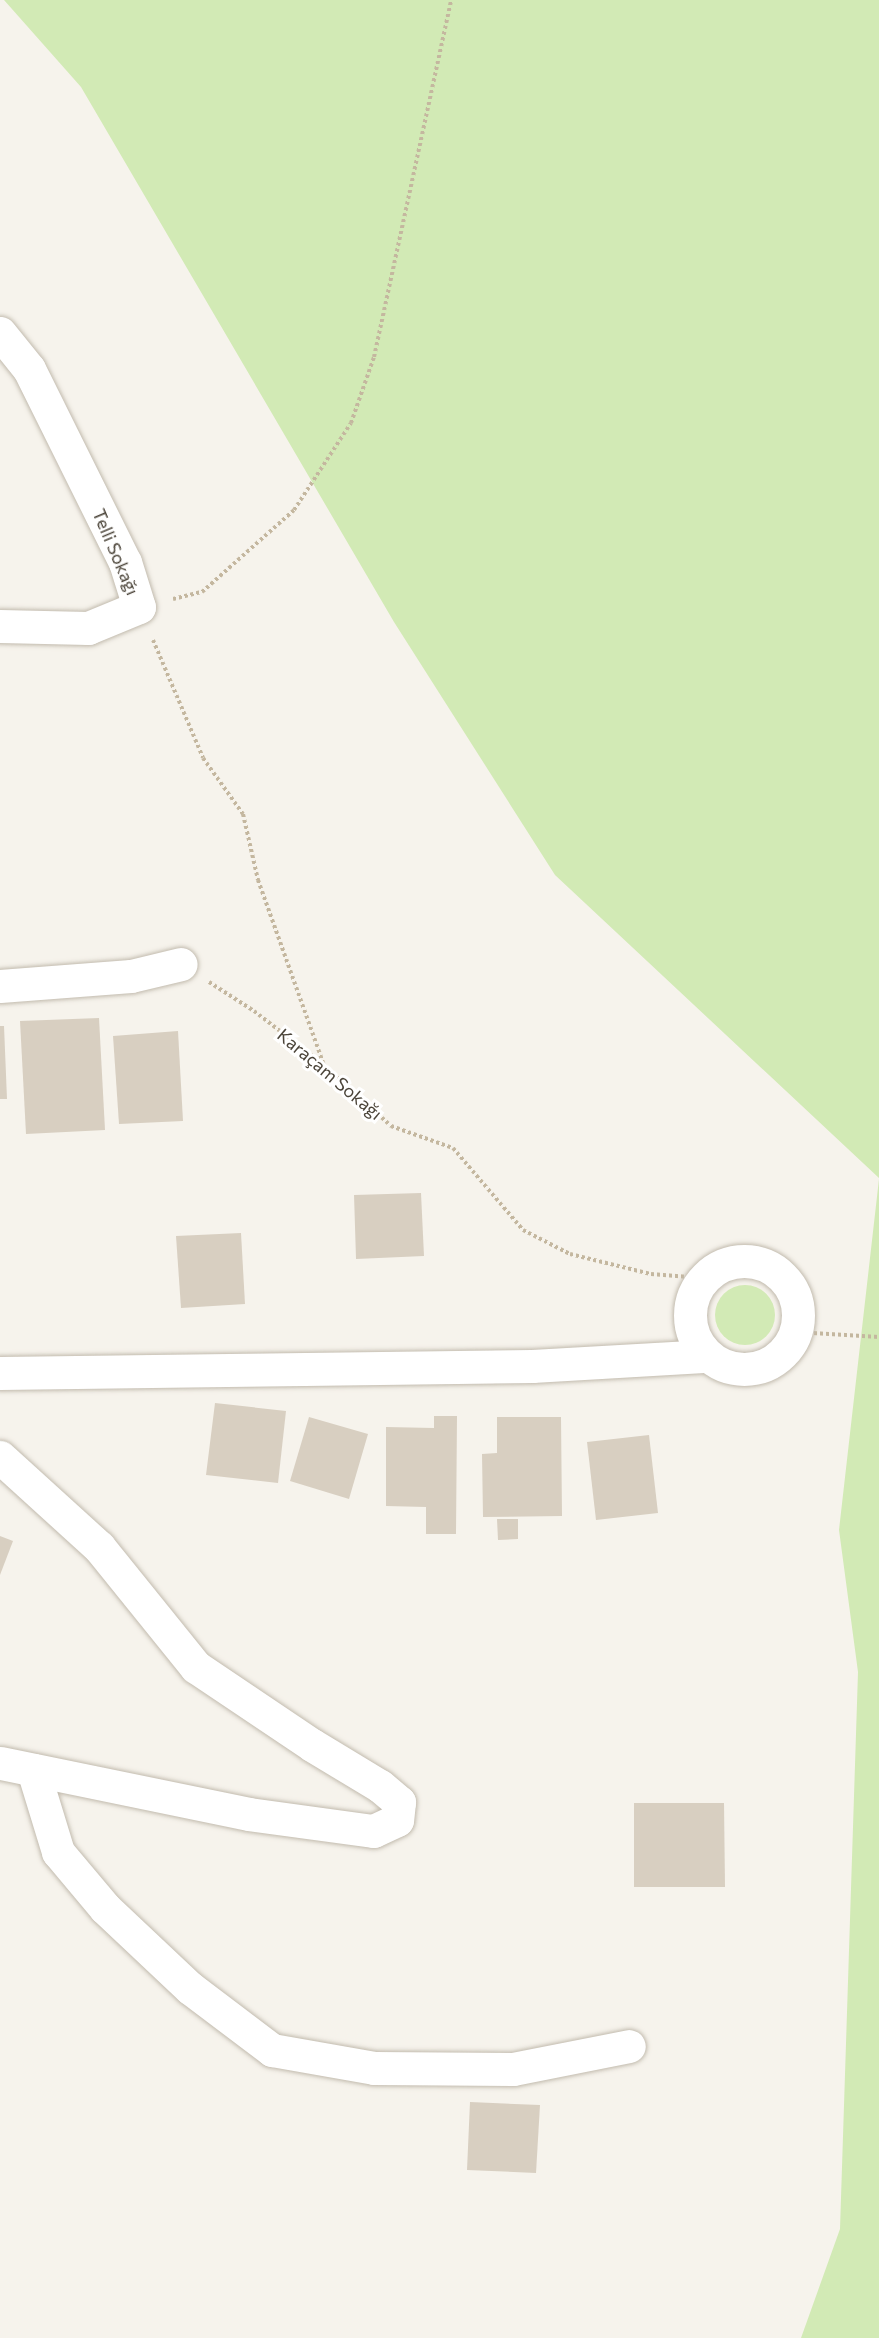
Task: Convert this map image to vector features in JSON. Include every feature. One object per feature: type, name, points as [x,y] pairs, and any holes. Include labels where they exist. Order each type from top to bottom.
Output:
[{"type":"street","name":"Telli Sokağı","points":[[0,333],[29,369],[125,562],[139,607],[88,628],[0,626]]},
{"type":"street","points":[[0,987],[131,976],[181,964]]},
{"type":"street","points":[[740,1260],[761,1263],[780,1273],[793,1290],[798,1311],[796,1332],[785,1351],[768,1364],[747,1369],[726,1367],[708,1356],[694,1339],[689,1318],[692,1297],[702,1278],[719,1266],[740,1260]]},
{"type":"street","points":[[0,1372],[532,1366],[708,1356]]},
{"type":"street","points":[[0,1457],[99,1547],[196,1666],[312,1745],[380,1786],[399,1802],[398,1820],[373,1831],[249,1814],[0,1763]]},
{"type":"street","points":[[33,1770],[58,1852],[105,1908],[190,1988],[272,2050],[374,2068],[513,2069],[629,2046]]},
{"type":"path","points":[[324,1065],[258,880],[243,814],[203,758],[139,607],[202,592],[294,510],[351,423],[374,357],[451,0]]},
{"type":"path","name":"Karaçam Sokağı","points":[[181,964],[254,1011],[324,1065],[391,1126],[453,1148],[523,1230],[570,1254],[651,1274],[702,1278]]},
{"type":"path","points":[[796,1332],[879,1337]]},
{"type":"green space","points":[[4,0],[879,0],[879,1178],[555,875],[394,622],[81,87]]},
{"type":"green space","points":[[879,1179],[879,2338],[801,2338],[840,2229],[858,1672],[839,1530]]},
{"type":"green space","points":[[745,1285],[762,1290],[770,1298],[775,1315],[770,1332],[762,1340],[745,1345],[728,1340],[720,1332],[715,1315],[720,1298],[728,1290]]},
{"type":"building","points":[[99,1018],[105,1130],[26,1134],[20,1021]]},
{"type":"building","points":[[0,1026],[4,1026],[7,1099],[0,1099]]},
{"type":"building","points":[[178,1031],[183,1121],[119,1124],[113,1036]]},
{"type":"building","points":[[421,1193],[424,1256],[356,1259],[354,1195]]},
{"type":"building","points":[[241,1233],[245,1304],[181,1308],[176,1236]]},
{"type":"building","points":[[215,1403],[286,1411],[278,1483],[206,1475]]},
{"type":"building","points":[[434,1416],[457,1416],[456,1534],[426,1534],[426,1507],[386,1506],[386,1427],[434,1428]]},
{"type":"building","points":[[309,1417],[368,1434],[349,1499],[290,1481]]},
{"type":"building","points":[[497,1417],[561,1417],[562,1516],[483,1517],[482,1454],[497,1453]]},
{"type":"building","points":[[649,1435],[658,1513],[596,1520],[587,1442]]},
{"type":"building","points":[[497,1519],[518,1519],[518,1539],[498,1540]]},
{"type":"building","points":[[0,1536],[13,1541],[0,1575]]},
{"type":"building","points":[[634,1803],[724,1803],[725,1887],[634,1887]]},
{"type":"building","points":[[470,2102],[540,2105],[536,2173],[467,2170]]}]
